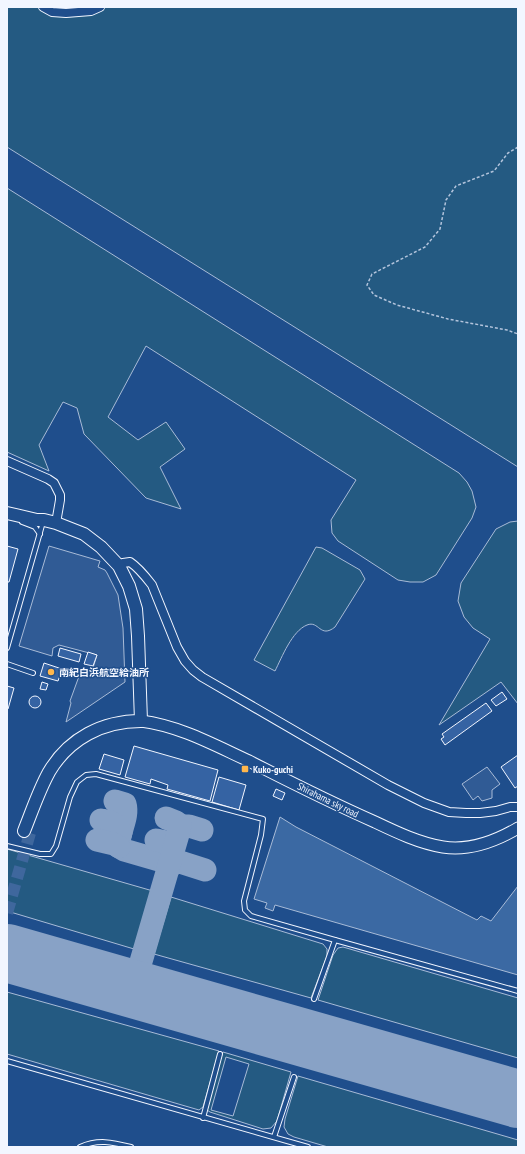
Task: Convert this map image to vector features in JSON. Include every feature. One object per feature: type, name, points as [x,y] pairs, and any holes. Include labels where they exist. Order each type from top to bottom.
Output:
[{"type":"main road","points":[[7,503],[16,509],[84,534],[110,556],[118,566],[129,586],[136,609],[138,636],[141,721],[118,723],[94,731],[82,737],[62,754],[48,773],[43,784],[27,832]]},
{"type":"main road","points":[[7,512],[37,520],[50,521]]},
{"type":"street","points":[[43,7],[52,12],[66,13],[91,12],[100,7]]},
{"type":"street","points":[[7,461],[54,483],[59,492],[60,500],[50,521]]},
{"type":"street","points":[[118,566],[123,563],[130,562],[139,568],[146,577],[152,585],[185,661],[202,677],[388,785],[424,803],[449,812],[466,813],[480,813],[510,807],[518,807]]},
{"type":"street","name":"Shirahama sky road","points":[[141,721],[161,725],[193,735],[359,815],[410,838],[434,845],[444,847],[467,847],[499,838],[518,828]]},
{"type":"lane","points":[[7,517],[35,527],[40,534]]},
{"type":"lane","points":[[7,648],[40,534],[50,521]]},
{"type":"lane","points":[[7,664],[33,673]]},
{"type":"lane","points":[[7,846],[40,854],[51,854],[56,846],[70,797],[77,782],[86,775],[96,774],[264,819],[244,901],[245,910],[251,916],[518,991]]},
{"type":"lane","points":[[314,999],[335,940]]},
{"type":"lane","points":[[203,1118],[220,1054]]},
{"type":"lane","points":[[7,1061],[308,1147]]},
{"type":"lane","points":[[274,1137],[294,1077]]},
{"type":"lane","points":[[80,1147],[98,1142],[109,1142],[128,1147]]},
{"type":"path","points":[[518,148],[508,153],[494,171],[456,186],[446,200],[440,229],[425,247],[372,274],[367,285],[374,295],[397,305],[448,319],[507,330],[518,334]]},
{"type":"shaded area","points":[[7,7],[518,7],[518,467],[7,147]]},
{"type":"shaded area","points":[[7,188],[459,473],[467,482],[472,491],[476,507],[472,518],[436,575],[423,582],[398,580],[338,541],[332,533],[331,520],[356,480],[146,346],[108,417],[138,440],[166,422],[185,449],[160,467],[181,509],[146,498],[84,434],[77,408],[63,402],[39,445],[49,471],[7,452]]},
{"type":"shaded area","points":[[518,521],[518,704],[501,682],[439,725],[490,639],[473,628],[464,617],[458,601],[461,583],[496,529],[510,522]]},
{"type":"shaded area","points":[[49,546],[100,561],[98,567],[105,570],[118,595],[123,628],[125,682],[66,722],[71,703],[70,701],[82,668],[92,671],[97,655],[59,645],[53,648],[52,656],[19,646]]},
{"type":"shaded area","points":[[316,547],[322,548],[360,570],[365,579],[335,627],[326,631],[311,624],[302,628],[292,638],[275,671],[254,660]]},
{"type":"shaded area","points":[[487,767],[500,784],[492,790],[492,798],[482,801],[478,796],[473,800],[462,784]]},
{"type":"shaded area","points":[[280,817],[296,827],[477,920],[481,916],[491,921],[518,886],[518,975],[275,905],[273,911],[265,908],[267,903],[254,899]]},
{"type":"shaded area","points":[[7,849],[153,891],[134,949],[7,911]]},
{"type":"shaded area","points":[[171,897],[323,944],[327,949],[327,956],[311,998],[154,954]]},
{"type":"shaded area","points":[[343,947],[518,998],[518,1058],[318,1000],[333,955],[338,948]]},
{"type":"shaded area","points":[[7,992],[219,1051],[203,1107],[199,1110],[7,1054]]},
{"type":"shaded area","points":[[223,1052],[291,1072],[277,1121],[271,1128],[263,1129],[207,1110]],"holes":[[[226,1057],[249,1064],[233,1116],[211,1110]]]},
{"type":"shaded area","points":[[298,1076],[518,1140],[518,1147],[328,1147],[294,1137],[288,1134],[284,1127]]},
{"type":"building","points":[[7,546],[18,549],[9,582],[7,582]]},
{"type":"building","points":[[60,648],[81,654],[79,662],[58,656]]},
{"type":"building","points":[[88,652],[97,655],[93,666],[84,664]]},
{"type":"building","name":"南紀白浜航空給油所","points":[[44,663],[62,669],[58,681],[40,676]]},
{"type":"building","points":[[42,682],[48,684],[46,690],[40,689]]},
{"type":"building","points":[[7,686],[14,688],[8,709],[7,709]]},
{"type":"building","points":[[502,692],[507,699],[496,706],[491,700]]},
{"type":"building","points":[[35,696],[39,698],[41,702],[39,706],[35,708],[31,706],[29,702],[31,698]]},
{"type":"building","points":[[486,703],[492,711],[445,745],[441,739],[444,737],[442,734]]},
{"type":"building","points":[[134,746],[218,770],[210,801],[167,789],[168,785],[151,779],[150,784],[125,777]]},
{"type":"building","points":[[104,754],[124,760],[120,775],[99,769]]},
{"type":"building","points":[[518,755],[518,786],[515,788],[501,767]]},
{"type":"building","points":[[219,777],[246,785],[239,810],[212,802]]},
{"type":"building","points":[[276,789],[285,793],[282,800],[273,796]]},
{"type":"taxiway","points":[[115,801],[125,804],[126,809],[119,847],[124,850],[162,861],[167,864],[168,869]]},
{"type":"taxiway","points":[[133,989],[179,831],[180,825],[166,818]]},
{"type":"taxiway","points":[[101,820],[113,823],[121,833]]},
{"type":"taxiway","points":[[179,831],[184,826],[202,830]]},
{"type":"taxiway","points":[[97,840],[114,844],[119,847]]},
{"type":"taxiway","points":[[156,840],[169,844],[173,851]]},
{"type":"taxiway","points":[[168,869],[173,863],[180,862],[205,870]]},
{"type":"runway","points":[[7,953],[518,1099]]},
{"type":"tunnel","points":[[7,913],[30,833]]},
{"type":"place","name":"南紀白浜航空給油所","points":[[51,672]]},
{"type":"place","name":"Kuko-guchi","points":[[245,769]]}]
